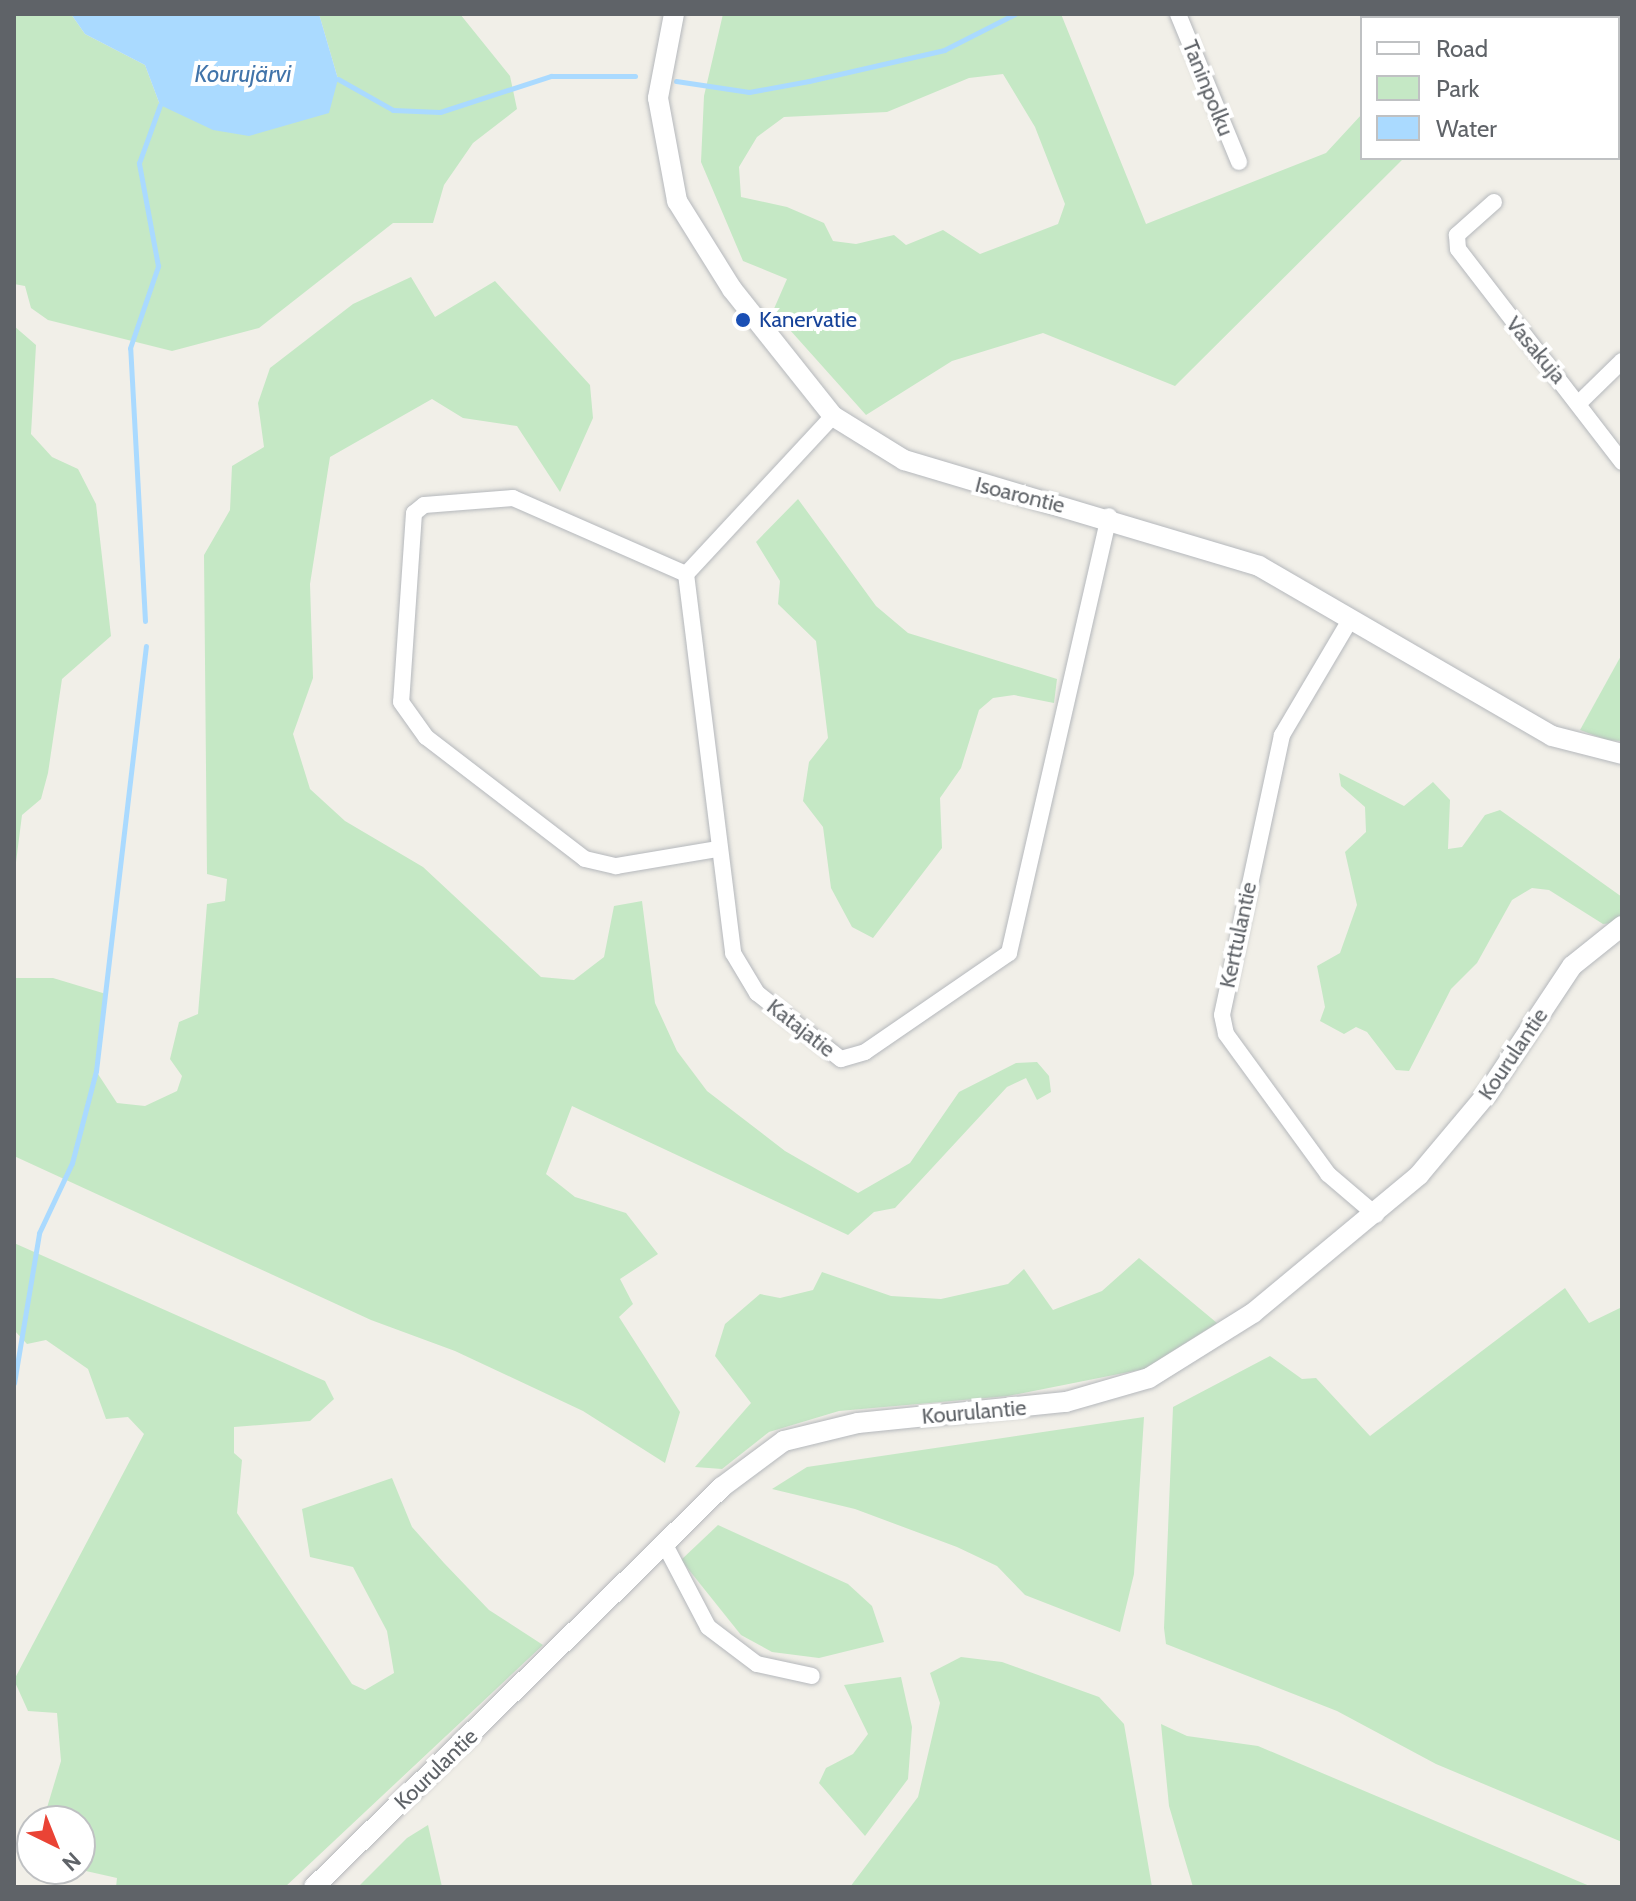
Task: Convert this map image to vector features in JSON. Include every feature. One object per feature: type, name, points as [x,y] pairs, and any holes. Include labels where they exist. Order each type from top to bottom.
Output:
[{"type":"street","name":"Isoarontie","points":[[674,14],[658,98],[677,201],[732,289],[833,416],[904,460],[1109,516],[1259,566],[1552,736],[1622,754]]},
{"type":"street","name":"Taninpolku","points":[[1178,14],[1239,162]]},
{"type":"street","name":"Vasakuja","points":[[1494,202],[1457,235],[1475,274],[1579,403],[1622,462]]},
{"type":"street","points":[[1579,403],[1622,361]]},
{"type":"street","points":[[718,849],[616,866],[585,859],[426,737],[401,702],[414,513],[424,505],[513,498],[686,574],[833,416]]},
{"type":"street","name":"Katajatie","points":[[686,574],[733,953],[757,993],[841,1059],[865,1052],[1009,953],[1109,516]]},
{"type":"street","name":"Kerttulantie","points":[[1350,620],[1282,735],[1222,1015],[1226,1034],[1328,1174],[1376,1215]]},
{"type":"street","name":"Kourulantie","points":[[314,1887],[755,1458],[816,1429],[1066,1402],[1149,1378],[1216,1340],[1376,1215],[1459,1132],[1572,966],[1622,926]]},
{"type":"street","points":[[665,1545],[708,1627],[757,1664],[812,1676]]},
{"type":"green space","points":[[14,14],[71,14],[85,34],[145,65],[160,105],[338,79],[319,14],[460,14],[510,76],[517,109],[473,143],[444,185],[433,223],[393,223],[259,328],[172,351],[48,320],[31,308],[25,286],[14,284]]},
{"type":"green space","points":[[723,14],[1061,14],[1146,224],[1326,153],[1360,116],[1360,160],[1402,160],[1175,386],[1043,333],[952,361],[866,415],[773,311],[787,279],[743,261],[701,162],[704,96]],"holes":[[[1003,74],[1035,127],[1065,204],[1058,224],[980,254],[943,230],[906,245],[894,235],[856,244],[833,241],[824,223],[787,207],[741,197],[739,167],[757,137],[784,117],[887,112],[969,78]]]},
{"type":"green space","points":[[411,277],[435,317],[495,281],[590,385],[593,418],[560,492],[517,426],[463,418],[432,399],[330,457],[310,584],[313,678],[293,734],[310,789],[345,821],[423,867],[541,977],[574,980],[604,957],[614,906],[642,901],[655,1003],[677,1051],[707,1091],[785,1151],[858,1193],[910,1163],[959,1092],[1016,1063],[1037,1062],[1049,1076],[1051,1092],[1037,1100],[1026,1078],[1007,1087],[895,1208],[874,1212],[848,1235],[572,1106],[546,1174],[575,1197],[626,1213],[658,1254],[620,1279],[633,1304],[619,1317],[680,1412],[665,1463],[583,1411],[455,1351],[371,1320],[14,1156],[14,978],[53,978],[106,994],[96,1071],[117,1103],[145,1106],[177,1091],[182,1076],[170,1059],[179,1022],[198,1014],[207,904],[225,901],[227,879],[207,874],[204,555],[230,510],[232,466],[264,447],[258,403],[270,368],[353,304]]},
{"type":"green space","points":[[14,326],[36,345],[31,434],[52,457],[78,469],[96,504],[111,636],[62,679],[48,773],[41,799],[22,815],[14,878]]},
{"type":"green space","points":[[798,499],[876,606],[908,633],[1057,679],[1054,703],[1014,695],[993,698],[979,710],[961,768],[940,798],[942,848],[873,938],[852,927],[831,888],[823,827],[803,801],[809,762],[828,738],[816,641],[778,604],[780,581],[756,542]]},
{"type":"green space","points":[[1622,654],[1622,741],[1607,740],[1580,730]]},
{"type":"green space","points":[[1339,773],[1404,806],[1433,782],[1450,800],[1448,849],[1462,847],[1485,815],[1500,810],[1622,897],[1622,922],[1603,924],[1549,890],[1532,888],[1512,900],[1477,963],[1451,989],[1409,1071],[1396,1070],[1367,1032],[1356,1027],[1344,1034],[1320,1021],[1325,1007],[1317,966],[1340,953],[1357,905],[1345,852],[1366,832],[1365,807],[1341,786]]},
{"type":"green space","points":[[14,1243],[325,1381],[334,1399],[310,1421],[234,1427],[234,1453],[242,1460],[237,1513],[352,1684],[365,1690],[394,1673],[387,1631],[353,1567],[310,1557],[302,1509],[392,1478],[412,1527],[444,1563],[489,1610],[543,1645],[285,1887],[116,1887],[117,1878],[96,1873],[96,1805],[48,1805],[61,1761],[57,1713],[28,1711],[14,1680],[144,1434],[128,1417],[106,1419],[88,1369],[46,1340],[27,1344],[14,1330]]},
{"type":"green space","points":[[1139,1258],[1217,1323],[1144,1369],[1008,1396],[839,1411],[769,1432],[722,1469],[695,1467],[751,1403],[715,1356],[725,1324],[760,1294],[780,1298],[813,1290],[822,1272],[891,1296],[941,1299],[1008,1284],[1024,1269],[1053,1310],[1102,1291]]},
{"type":"green space","points":[[1565,1288],[1589,1323],[1622,1307],[1622,1842],[1436,1764],[1337,1711],[1166,1644],[1164,1628],[1173,1407],[1270,1356],[1302,1379],[1316,1378],[1370,1436]]},
{"type":"green space","points":[[1144,1417],[1134,1574],[1120,1632],[1025,1595],[997,1566],[957,1547],[855,1509],[772,1489],[807,1467]]},
{"type":"green space","points":[[718,1525],[848,1584],[872,1606],[884,1642],[819,1658],[772,1652],[741,1635],[681,1560]]},
{"type":"green space","points":[[961,1657],[1002,1662],[1099,1697],[1124,1724],[1152,1887],[850,1887],[918,1797],[940,1703],[930,1673]]},
{"type":"green space","points":[[901,1677],[912,1727],[908,1779],[865,1836],[819,1783],[826,1768],[853,1754],[868,1734],[844,1685]]},
{"type":"green space","points":[[1161,1724],[1187,1736],[1258,1746],[1592,1887],[1193,1887],[1169,1806]]},
{"type":"green space","points":[[428,1825],[442,1887],[358,1887],[407,1838]]},
{"type":"water","name":"Kourujärvi","points":[[71,14],[319,14],[338,79],[329,113],[249,136],[213,130],[160,105],[145,65],[85,34]]},
{"type":"waterway","points":[[676,81],[749,92],[809,81],[944,50],[1015,14]]},
{"type":"waterway","points":[[338,79],[393,110],[440,112],[551,76],[635,76]]},
{"type":"waterway","points":[[145,621],[130,348],[158,266],[139,163],[160,105]]},
{"type":"waterway","points":[[14,1383],[39,1233],[72,1163],[96,1071],[146,646]]},
{"type":"place","name":"Kanervatie","points":[[743,320]]}]
